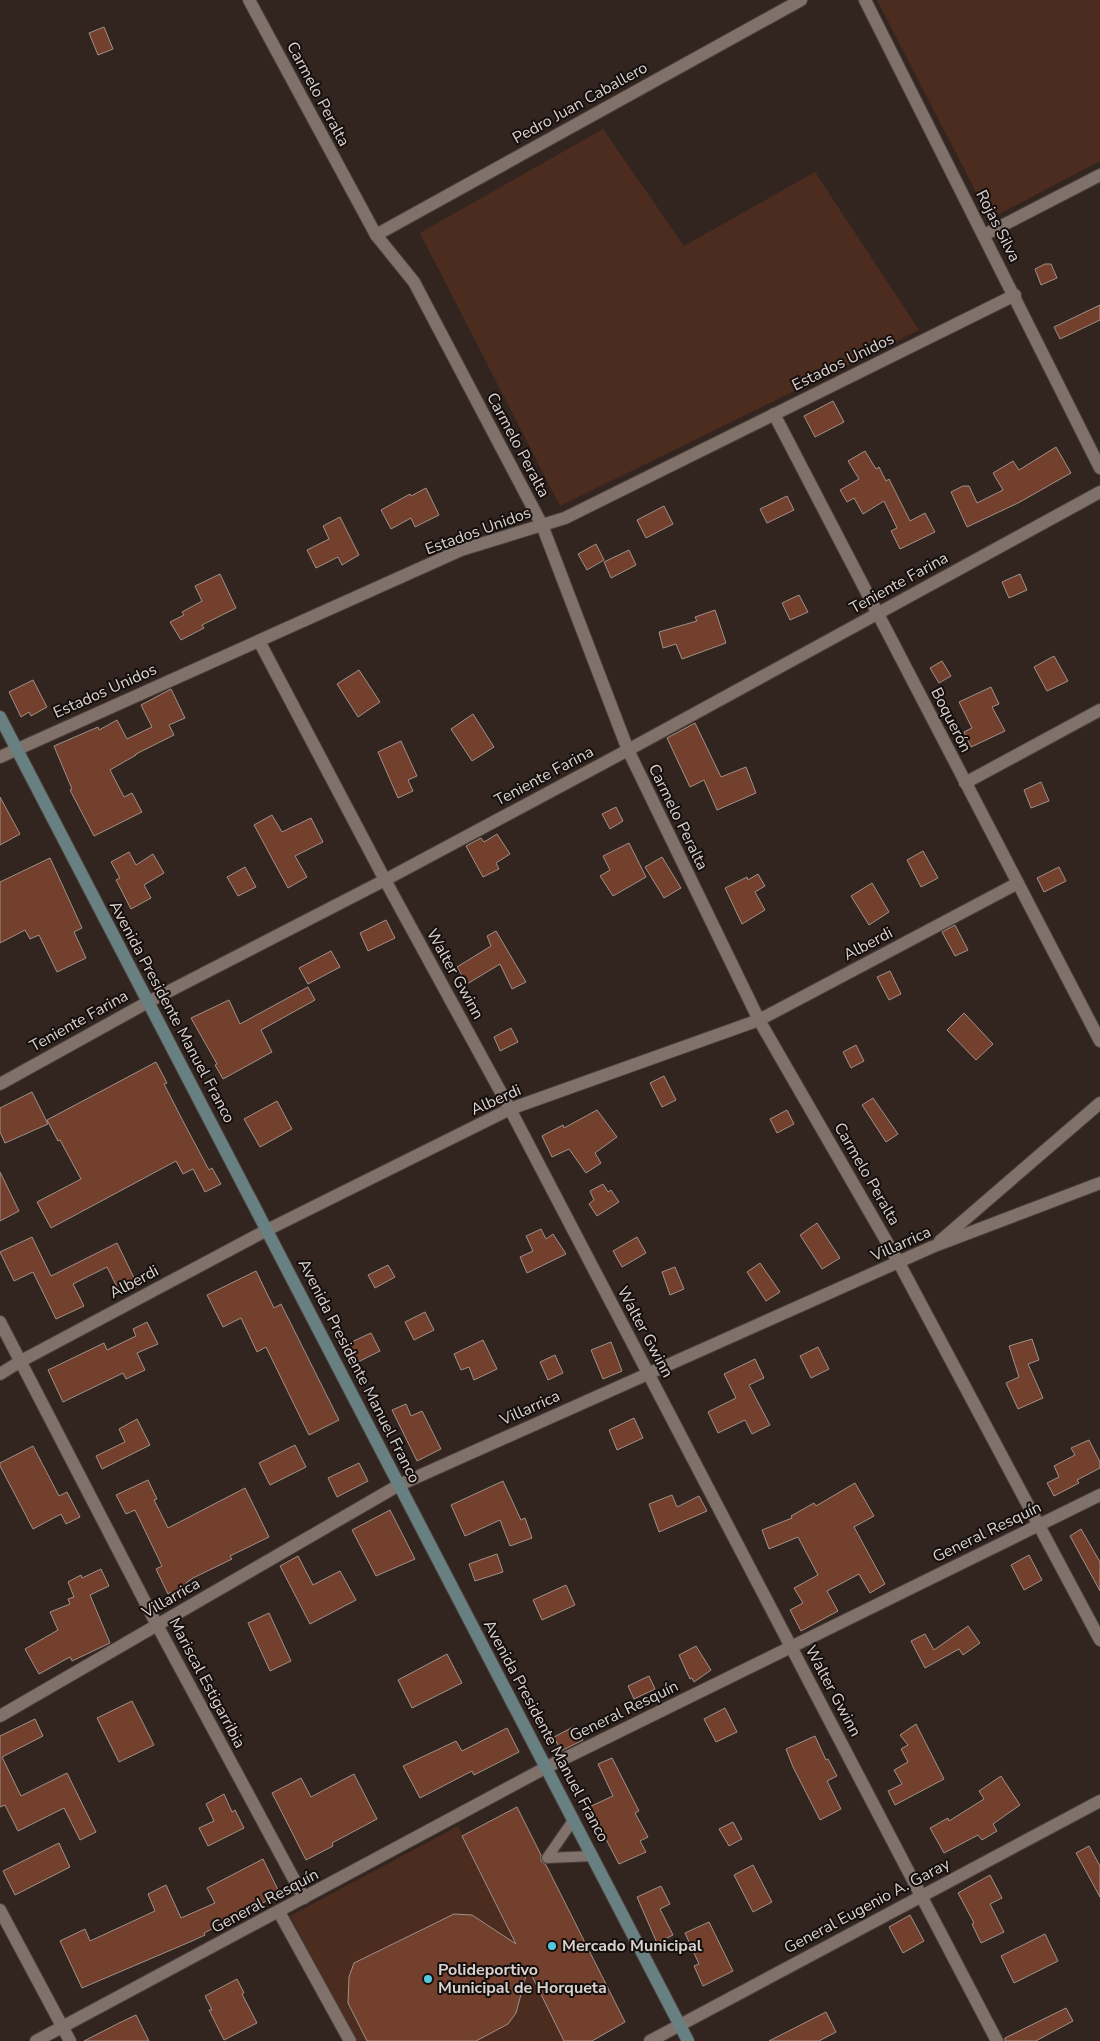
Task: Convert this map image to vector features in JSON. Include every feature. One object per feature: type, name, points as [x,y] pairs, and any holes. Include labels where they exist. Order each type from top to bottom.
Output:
[{"type":"main road","name":"Avenida Presidente Manuel Franco","points":[[0,717],[688,2041]]},
{"type":"street","name":"Carmelo Peralta","points":[[249,0],[376,235],[414,282],[542,525],[628,750],[759,1020],[899,1262],[1037,1525],[1100,1640]]},
{"type":"street","name":"Pedro Juan Caballero","points":[[376,235],[801,0]]},
{"type":"street","name":"Rojas Silva","points":[[865,0],[1015,295],[1100,468]]},
{"type":"street","points":[[984,235],[1100,175]]},
{"type":"street","name":"Estados Unidos","points":[[0,757],[461,550],[565,518],[1015,295]]},
{"type":"street","name":"Boquerón","points":[[774,414],[1100,1041]]},
{"type":"street","name":"Teniente Farina","points":[[0,1084],[148,1002],[385,880],[628,750],[1100,492]]},
{"type":"street","name":"Walter Gwinn","points":[[258,641],[510,1109],[997,2041]]},
{"type":"street","points":[[965,783],[1100,710]]},
{"type":"street","name":"Alberdi","points":[[0,1374],[21,1361],[268,1230],[510,1109],[759,1020],[1018,883]]},
{"type":"street","points":[[932,1247],[1100,1103]]},
{"type":"street","name":"Villarrica","points":[[0,1716],[399,1485],[648,1372],[932,1247],[1100,1183]]},
{"type":"street","name":"Mariscal Estigarribia","points":[[0,1322],[157,1626],[304,1898]]},
{"type":"street","name":"General Resquín","points":[[36,2041],[547,1768],[1100,1495]]},
{"type":"street","name":"General Eugenio A. Garay","points":[[650,2041],[1100,1801]]},
{"type":"street","points":[[0,1910],[70,2041]]},
{"type":"street","points":[[279,1912],[350,2041]]},
{"type":"lane","points":[[574,1819],[547,1858],[593,1856]]},
{"type":"shaded area","points":[[877,0],[1100,0],[1100,161],[990,219]]},
{"type":"shaded area","points":[[603,129],[684,246],[815,172],[919,330],[560,506],[420,233]]},
{"type":"shaded area","name":"Polideportivo Municipal de Horqueta","points":[[458,1826],[564,2041],[357,2041],[290,1916]]},
{"type":"building","points":[[104,27],[113,49],[98,55],[89,33]]},
{"type":"building","points":[[1045,264],[1051,264],[1057,278],[1041,285],[1035,269]]},
{"type":"building","points":[[1100,305],[1100,320],[1060,339],[1054,327]]},
{"type":"building","points":[[833,401],[844,422],[815,437],[804,416]]},
{"type":"building","points":[[1056,447],[1071,473],[1018,503],[967,527],[951,492],[963,486],[969,486],[977,503],[1003,490],[993,473],[1013,461],[1019,470]]},
{"type":"building","points":[[865,451],[876,469],[879,467],[886,481],[889,479],[910,521],[925,513],[935,532],[900,549],[891,531],[897,528],[884,501],[863,514],[854,498],[847,502],[840,490],[859,479],[848,461]]},
{"type":"building","points":[[426,488],[439,515],[415,527],[411,518],[391,529],[381,510],[410,494],[411,496]]},
{"type":"building","points":[[787,496],[794,510],[767,523],[760,509]]},
{"type":"building","points":[[664,506],[673,524],[646,538],[637,520]]},
{"type":"building","points":[[340,517],[359,555],[342,565],[338,557],[316,568],[307,550],[329,539],[323,526]]},
{"type":"building","points":[[596,544],[604,560],[587,570],[578,554]]},
{"type":"building","points":[[629,550],[636,565],[611,578],[604,562]]},
{"type":"building","points":[[220,574],[236,608],[202,625],[204,628],[181,640],[170,622],[184,615],[182,612],[202,601],[195,586]]},
{"type":"building","points":[[1020,574],[1027,590],[1009,598],[1002,582]]},
{"type":"building","points":[[799,595],[808,612],[790,620],[782,603]]},
{"type":"building","points":[[715,610],[726,643],[682,659],[676,644],[663,648],[659,632],[697,621],[695,617]]},
{"type":"building","points":[[1054,656],[1068,681],[1047,691],[1034,667]]},
{"type":"building","points":[[942,661],[951,676],[939,683],[930,668]]},
{"type":"building","points":[[359,670],[380,702],[358,717],[337,684]]},
{"type":"building","points":[[33,680],[47,707],[31,716],[29,712],[21,717],[9,692]]},
{"type":"building","points":[[991,687],[999,704],[992,707],[1005,731],[971,747],[964,732],[972,728],[959,702]]},
{"type":"building","points":[[171,689],[185,718],[169,725],[174,735],[136,754],[110,770],[124,797],[132,793],[142,812],[94,836],[70,790],[72,789],[54,746],[98,727],[99,730],[117,720],[127,739],[152,727],[141,705]]},
{"type":"building","points":[[473,714],[494,747],[472,761],[451,729]]},
{"type":"building","points":[[695,723],[721,777],[746,767],[756,793],[717,810],[704,780],[690,787],[667,738]]},
{"type":"building","points":[[401,741],[417,776],[408,780],[413,791],[398,798],[378,752]]},
{"type":"building","points":[[1041,782],[1049,801],[1031,808],[1024,790]]},
{"type":"building","points":[[0,797],[20,834],[0,845]]},
{"type":"building","points":[[616,807],[623,821],[610,829],[602,814]]},
{"type":"building","points":[[272,815],[282,832],[311,818],[323,842],[295,856],[307,877],[288,888],[254,825]]},
{"type":"building","points":[[497,834],[510,854],[496,863],[499,869],[483,877],[466,846],[481,838],[484,842]]},
{"type":"building","points":[[629,843],[646,877],[613,896],[600,876],[610,870],[603,856]]},
{"type":"building","points":[[923,851],[938,878],[921,887],[907,860]]},
{"type":"building","points":[[129,852],[136,865],[153,854],[164,873],[144,885],[151,898],[131,909],[116,880],[120,878],[111,862]]},
{"type":"building","points":[[662,857],[681,888],[664,898],[645,867]]},
{"type":"building","points":[[50,858],[82,928],[74,932],[86,958],[57,972],[39,935],[30,939],[25,930],[0,943],[0,882]]},
{"type":"building","points":[[245,867],[256,887],[238,896],[227,877]]},
{"type":"building","points":[[1059,867],[1066,881],[1044,892],[1037,878]]},
{"type":"building","points":[[758,874],[765,886],[755,892],[765,910],[742,924],[725,888],[747,877],[748,880]]},
{"type":"building","points":[[872,883],[889,912],[869,925],[851,896]]},
{"type":"building","points":[[386,920],[395,938],[368,951],[360,933]]},
{"type":"building","points":[[955,925],[968,950],[955,956],[942,932]]},
{"type":"building","points":[[496,931],[526,982],[512,989],[500,964],[467,984],[457,967],[491,946],[487,936]]},
{"type":"building","points":[[331,951],[340,967],[308,984],[299,968]]},
{"type":"building","points":[[890,971],[901,994],[889,1000],[877,977]]},
{"type":"building","points":[[308,987],[315,1000],[261,1030],[272,1052],[223,1079],[215,1065],[217,1064],[191,1018],[229,1000],[240,1024]]},
{"type":"building","points":[[964,1013],[993,1044],[976,1060],[947,1030]]},
{"type":"building","points":[[511,1028],[518,1042],[500,1051],[494,1037]]},
{"type":"building","points":[[856,1045],[864,1061],[851,1068],[843,1052]]},
{"type":"building","points":[[156,1062],[167,1083],[164,1084],[185,1125],[209,1170],[212,1168],[221,1184],[205,1192],[193,1169],[183,1174],[176,1161],[51,1228],[37,1202],[81,1179],[47,1120]]},
{"type":"building","points":[[664,1076],[676,1100],[662,1107],[650,1083]]},
{"type":"building","points":[[32,1092],[48,1124],[5,1143],[0,1132],[0,1108]]},
{"type":"building","points":[[873,1098],[898,1134],[886,1142],[862,1105]]},
{"type":"building","points":[[277,1101],[292,1129],[260,1147],[244,1119]]},
{"type":"building","points":[[597,1110],[617,1137],[595,1153],[601,1163],[586,1173],[569,1149],[552,1157],[542,1136],[563,1125],[564,1128]]},
{"type":"building","points":[[787,1110],[794,1124],[777,1133],[770,1119]]},
{"type":"building","points":[[0,1172],[19,1211],[0,1221]]},
{"type":"building","points":[[603,1184],[608,1192],[611,1190],[619,1202],[597,1216],[589,1204],[594,1200],[590,1191]]},
{"type":"building","points":[[817,1223],[840,1258],[822,1269],[800,1235]]},
{"type":"building","points":[[541,1229],[546,1239],[553,1234],[566,1254],[527,1273],[520,1257],[533,1251],[526,1236]]},
{"type":"building","points":[[32,1237],[51,1276],[117,1243],[138,1286],[121,1295],[107,1267],[73,1284],[84,1306],[56,1319],[33,1272],[14,1281],[0,1252]]},
{"type":"building","points":[[637,1237],[646,1253],[622,1267],[613,1251]]},
{"type":"building","points":[[760,1263],[780,1292],[766,1301],[747,1272]]},
{"type":"building","points":[[388,1265],[395,1277],[375,1288],[368,1275]]},
{"type":"building","points":[[675,1267],[684,1289],[670,1295],[662,1272]]},
{"type":"building","points":[[256,1271],[274,1308],[281,1304],[339,1420],[309,1435],[266,1347],[257,1352],[241,1318],[223,1327],[207,1295]]},
{"type":"building","points":[[425,1312],[434,1330],[414,1340],[405,1322]]},
{"type":"building","points":[[147,1322],[158,1344],[137,1353],[145,1370],[126,1379],[123,1373],[63,1402],[48,1370],[104,1343],[107,1350],[136,1336],[133,1329]]},
{"type":"building","points":[[371,1333],[380,1351],[354,1364],[345,1345]]},
{"type":"building","points":[[1032,1339],[1039,1360],[1028,1364],[1043,1398],[1018,1409],[1006,1383],[1019,1377],[1009,1346]]},
{"type":"building","points":[[483,1340],[497,1369],[474,1380],[469,1367],[461,1370],[454,1354]]},
{"type":"building","points":[[611,1342],[622,1371],[603,1379],[591,1350]]},
{"type":"building","points":[[818,1347],[829,1369],[811,1378],[800,1356]]},
{"type":"building","points":[[555,1355],[563,1373],[548,1380],[540,1362]]},
{"type":"building","points":[[755,1359],[764,1378],[749,1385],[770,1425],[752,1434],[745,1420],[718,1433],[708,1412],[736,1398],[724,1374]]},
{"type":"building","points":[[406,1404],[411,1416],[422,1411],[441,1449],[417,1461],[392,1410]]},
{"type":"building","points":[[634,1418],[643,1438],[617,1450],[609,1430]]},
{"type":"building","points":[[137,1419],[150,1445],[102,1469],[96,1456],[125,1442],[119,1429]]},
{"type":"building","points":[[1089,1440],[1100,1462],[1100,1468],[1077,1480],[1079,1483],[1054,1496],[1047,1483],[1059,1477],[1054,1466],[1075,1455],[1071,1448]]},
{"type":"building","points":[[295,1445],[306,1467],[270,1485],[259,1463]]},
{"type":"building","points":[[33,1446],[59,1496],[67,1492],[80,1517],[66,1524],[61,1514],[33,1529],[0,1463]]},
{"type":"building","points":[[359,1463],[368,1481],[337,1497],[328,1478]]},
{"type":"building","points":[[148,1480],[157,1499],[154,1500],[168,1528],[245,1488],[269,1537],[230,1556],[232,1559],[193,1578],[186,1583],[189,1589],[173,1597],[171,1592],[168,1594],[156,1569],[162,1566],[135,1510],[126,1514],[116,1495]]},
{"type":"building","points":[[503,1481],[521,1520],[525,1518],[532,1538],[510,1546],[500,1520],[465,1536],[451,1505]]},
{"type":"building","points":[[855,1483],[874,1516],[854,1527],[885,1584],[870,1593],[859,1574],[827,1591],[838,1611],[801,1631],[790,1610],[803,1603],[794,1588],[818,1575],[798,1537],[769,1549],[762,1530],[792,1518],[791,1516],[814,1503],[816,1506]]},
{"type":"building","points":[[672,1495],[677,1507],[699,1496],[707,1511],[659,1532],[649,1504]]},
{"type":"building","points":[[390,1510],[415,1559],[376,1576],[352,1530]]},
{"type":"building","points":[[1081,1529],[1100,1562],[1100,1591],[1070,1536]]},
{"type":"building","points":[[497,1554],[503,1572],[475,1581],[469,1564]]},
{"type":"building","points":[[1029,1555],[1042,1580],[1024,1590],[1011,1565]]},
{"type":"building","points":[[298,1556],[313,1585],[340,1571],[356,1600],[310,1624],[280,1566]]},
{"type":"building","points":[[101,1569],[109,1586],[90,1595],[110,1643],[72,1661],[70,1657],[39,1674],[25,1649],[58,1630],[50,1612],[70,1604],[68,1599],[74,1597],[68,1582],[81,1575],[82,1578]]},
{"type":"building","points":[[566,1585],[575,1605],[542,1620],[533,1600]]},
{"type":"building","points":[[269,1613],[291,1661],[270,1671],[248,1623]]},
{"type":"building","points":[[968,1626],[980,1643],[963,1655],[959,1649],[925,1668],[911,1641],[925,1634],[934,1650]]},
{"type":"building","points":[[696,1646],[711,1670],[694,1682],[692,1678],[690,1679],[679,1655]]},
{"type":"building","points":[[447,1654],[462,1683],[412,1708],[398,1680]]},
{"type":"building","points":[[649,1676],[655,1689],[634,1699],[628,1686]]},
{"type":"building","points":[[132,1701],[154,1745],[119,1762],[97,1718]]},
{"type":"building","points":[[725,1708],[737,1732],[716,1742],[704,1719]]},
{"type":"building","points":[[35,1719],[43,1736],[2,1757],[21,1796],[67,1773],[96,1832],[80,1840],[64,1808],[18,1831],[5,1805],[0,1807],[0,1736]]},
{"type":"building","points":[[916,1724],[944,1779],[895,1805],[888,1791],[902,1784],[894,1770],[908,1762],[901,1749],[908,1745],[900,1735]]},
{"type":"building","points":[[575,1726],[583,1740],[561,1751],[554,1737]]},
{"type":"building","points":[[507,1728],[519,1752],[474,1775],[472,1771],[420,1798],[403,1766],[456,1741],[462,1751]]},
{"type":"building","points":[[815,1736],[826,1760],[828,1759],[837,1776],[827,1781],[841,1809],[820,1820],[786,1749]]},
{"type":"building","points":[[612,1758],[639,1811],[635,1813],[648,1837],[640,1841],[646,1852],[619,1864],[589,1807],[613,1796],[598,1764]]},
{"type":"building","points":[[354,1774],[377,1819],[332,1843],[333,1846],[306,1860],[272,1793],[301,1778],[311,1797]]},
{"type":"building","points":[[1001,1776],[1020,1805],[993,1824],[997,1831],[982,1840],[978,1835],[944,1853],[930,1828],[948,1818],[949,1821],[984,1799],[979,1791]]},
{"type":"building","points":[[224,1794],[232,1812],[235,1810],[244,1828],[208,1846],[199,1828],[214,1821],[206,1804]]},
{"type":"building","points":[[517,1807],[541,1855],[541,1861],[546,1865],[625,2022],[592,2041],[564,2041],[528,1968],[516,2013],[508,2024],[476,2041],[367,2041],[348,2003],[349,1977],[354,1963],[454,1914],[472,1915],[516,1944],[462,1836]]},
{"type":"building","points":[[733,1822],[742,1839],[729,1846],[719,1829]]},
{"type":"building","points":[[59,1843],[70,1867],[15,1895],[3,1871]]},
{"type":"building","points":[[1089,1846],[1100,1866],[1100,1897],[1076,1853]]},
{"type":"building","points":[[263,1859],[280,1894],[204,1933],[205,1935],[82,1988],[60,1941],[85,1929],[90,1941],[155,1911],[148,1894],[166,1885],[181,1918],[215,1903],[207,1888]]},
{"type":"building","points":[[753,1865],[772,1902],[753,1912],[734,1875]]},
{"type":"building","points":[[990,1875],[1002,1898],[990,1904],[1004,1932],[981,1943],[972,1924],[974,1923],[958,1893]]},
{"type":"building","points":[[661,1886],[670,1904],[660,1909],[673,1935],[657,1943],[637,1897]]},
{"type":"building","points":[[910,1915],[924,1941],[903,1953],[889,1927]]},
{"type":"building","points":[[709,1922],[733,1971],[703,1986],[694,1966],[699,1964],[685,1933]]},
{"type":"building","points":[[1045,1934],[1058,1961],[1014,1983],[1001,1956]]},
{"type":"building","points":[[237,1979],[244,1993],[242,1994],[257,2023],[224,2040],[209,2010],[212,2010],[205,1996]]},
{"type":"building","points":[[1066,2008],[1073,2021],[1036,2041],[1005,2041],[1005,2038]]},
{"type":"building","points":[[826,2012],[836,2032],[819,2041],[769,2041]]},
{"type":"building","points":[[136,2015],[149,2041],[84,2041],[119,2023]]},
{"type":"place","name":"Mercado Municipal","points":[[552,1946]]},
{"type":"place","name":"Polideportivo Municipal de Horqueta","points":[[428,1979]]}]
